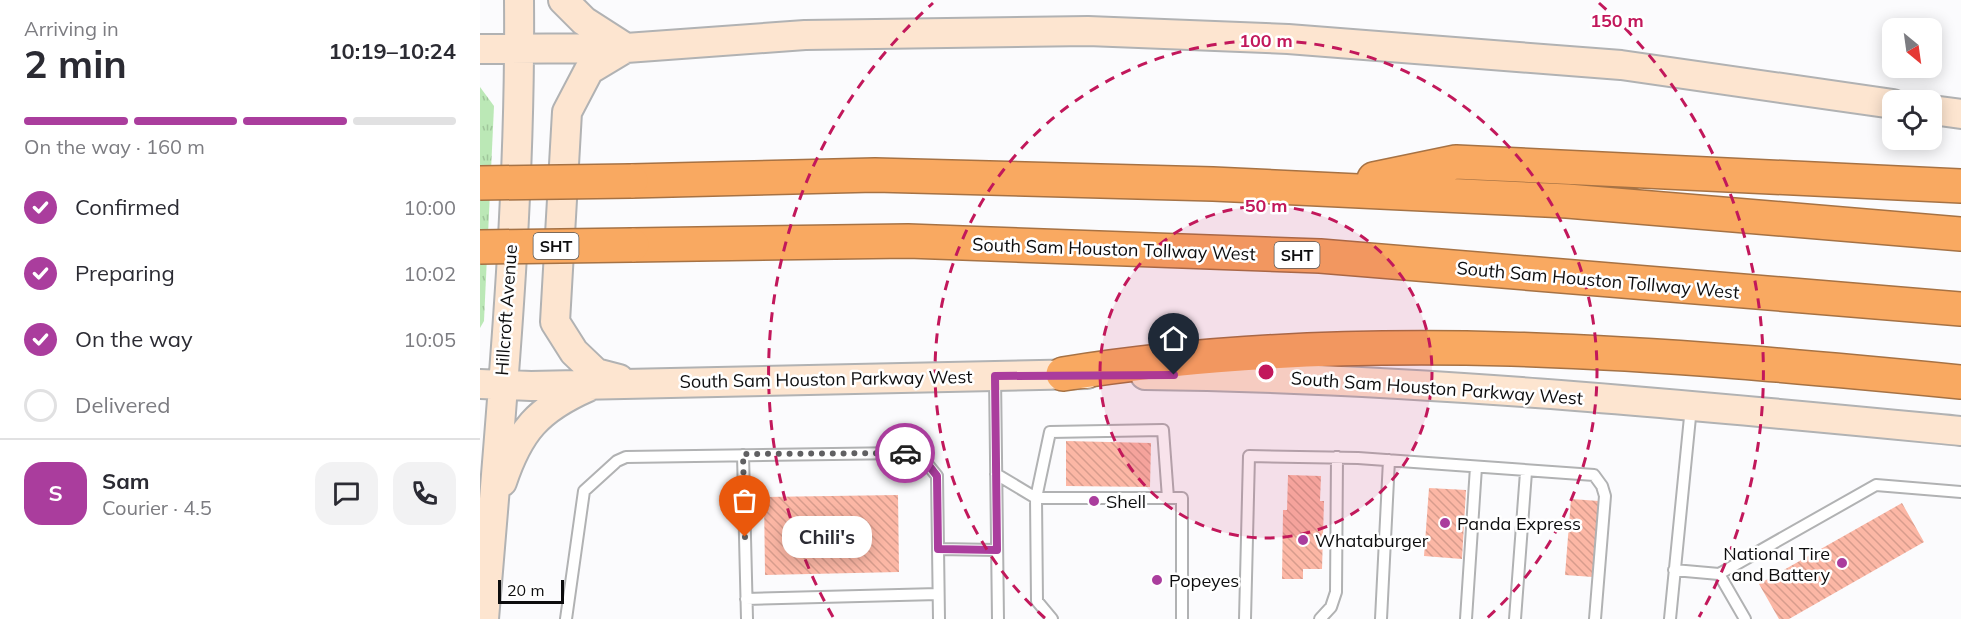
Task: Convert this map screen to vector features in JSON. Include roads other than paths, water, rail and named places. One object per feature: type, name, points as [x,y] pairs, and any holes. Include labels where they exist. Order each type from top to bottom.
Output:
[{"type":"highway","points":[[1324,189],[1456,162],[1961,186]]},
{"type":"highway","points":[[480,183],[875,175],[1324,189],[1567,201],[1961,234]]},
{"type":"highway","name":"South Sam Houston Tollway West","points":[[480,247],[908,242],[1308,255],[1961,309]]},
{"type":"highway","points":[[1063,374],[1149,361],[1418,346],[1648,353],[1961,382]]},
{"type":"main road","name":"Hillcroft Avenue","points":[[483,609],[493,513],[490,384],[510,283],[519,0]]},
{"type":"main road","points":[[563,0],[584,21],[626,48]]},
{"type":"main road","points":[[480,49],[626,48],[805,35],[1088,32],[1288,39],[1621,64],[1882,102]]},
{"type":"main road","points":[[626,48],[589,70],[567,112],[555,322],[574,352],[596,373],[632,382]]},
{"type":"main road","points":[[1942,111],[1961,114]]},
{"type":"main road","name":"South Sam Houston Parkway West","points":[[490,384],[1063,374],[1241,376],[1691,405],[1961,431]]},
{"type":"main road","points":[[493,513],[510,459],[533,420],[565,397],[597,383]]},
{"type":"lane","points":[[995,376],[998,619]]},
{"type":"lane","points":[[1670,619],[1691,405]]},
{"type":"lane","points":[[1052,619],[1037,601],[1036,498],[1050,432],[1163,430],[1168,498]]},
{"type":"lane","points":[[743,454],[747,619]]},
{"type":"lane","points":[[566,619],[584,491],[616,461],[626,457],[743,454],[920,454],[937,476],[939,619]]},
{"type":"lane","points":[[1245,619],[1250,456],[1389,460],[1526,472],[1594,475],[1602,486],[1605,496],[1595,619]]},
{"type":"lane","points":[[1320,619],[1331,607],[1336,592],[1337,458]]},
{"type":"lane","points":[[1381,619],[1389,460]]},
{"type":"lane","points":[[1466,619],[1476,467]]},
{"type":"lane","points":[[1515,619],[1526,472]]},
{"type":"lane","points":[[996,474],[1036,498],[1182,498],[1182,619]]},
{"type":"lane","points":[[1674,570],[1719,574],[1876,485],[1961,492]]},
{"type":"lane","points":[[938,549],[997,550]]},
{"type":"lane","points":[[1719,574],[1745,619]]},
{"type":"lane","points":[[746,598],[938,594]]},
{"type":"place","name":"Shell","points":[[1094,501]]},
{"type":"place","name":"Panda Express","points":[[1445,523]]},
{"type":"place","name":"Chili's","points":[[745,537]]},
{"type":"place","name":"Whataburger","points":[[1303,540]]},
{"type":"place","name":"National Tire and Battery","points":[[1842,563]]},
{"type":"place","name":"Popeyes","points":[[1157,580]]}]
